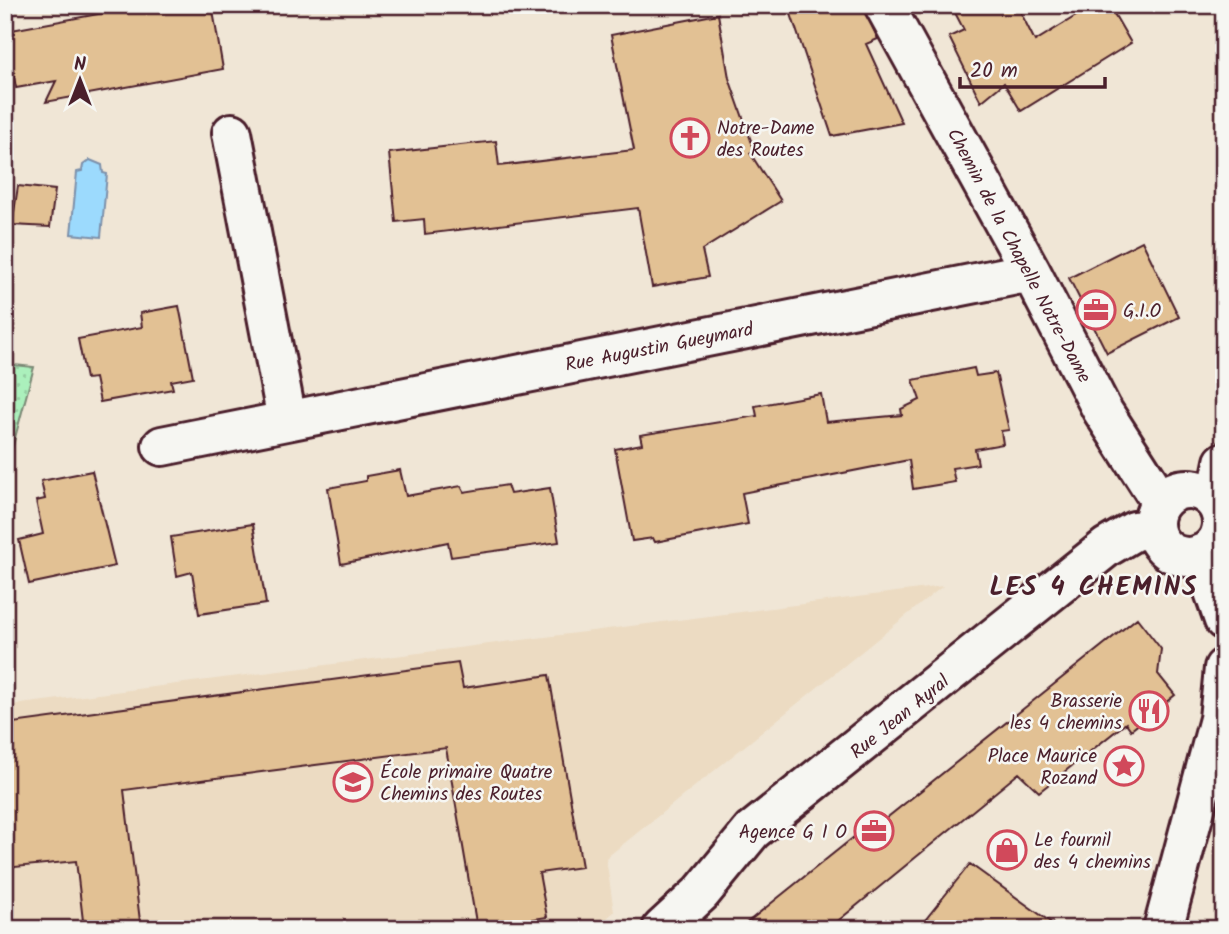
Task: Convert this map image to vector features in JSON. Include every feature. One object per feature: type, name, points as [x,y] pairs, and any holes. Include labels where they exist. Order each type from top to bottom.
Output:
[{"type":"street","name":"Chemin de la Chapelle Notre-Dame","points":[[884,5],[1031,272],[1158,515]]},
{"type":"street","points":[[232,133],[287,420]]},
{"type":"street","name":"Rue Augustin Gueymard","points":[[162,446],[1031,272]]},
{"type":"street","points":[[1216,502],[1224,462]]},
{"type":"street","points":[[1188,488],[1203,492],[1216,502],[1222,513],[1220,537],[1212,547],[1201,554],[1189,557],[1177,555],[1157,538],[1158,515],[1172,492],[1188,488]]},
{"type":"street","name":"Rue Jean Ayral","points":[[662,929],[701,893],[752,831],[1107,547],[1158,515]]},
{"type":"street","points":[[1201,554],[1224,620]]},
{"type":"street","points":[[1163,929],[1212,799],[1224,668]]},
{"type":"shaded area","name":"École primaire Quatre Chemins des Routes","points":[[943,586],[606,858],[614,912],[594,929],[11,929],[5,898],[5,706]]},
{"type":"green space","points":[[5,364],[34,367],[5,475]]},
{"type":"water","points":[[90,160],[102,165],[103,173],[107,174],[101,237],[71,234],[77,172],[82,171],[83,165]]},
{"type":"building","points":[[147,5],[212,5],[223,69],[46,102],[56,81],[16,88],[6,31]]},
{"type":"building","points":[[788,5],[862,5],[878,39],[866,44],[902,123],[832,136]]},
{"type":"building","points":[[951,5],[1017,5],[1035,41],[1094,5],[1109,5],[1131,43],[1021,111],[1004,83],[981,102],[949,37],[964,30]]},
{"type":"building","points":[[718,14],[729,78],[755,152],[750,153],[781,201],[702,250],[708,277],[652,287],[638,208],[425,234],[424,219],[396,222],[389,153],[496,141],[499,166],[634,150],[611,35]]},
{"type":"building","points":[[18,186],[55,190],[50,227],[12,225]]},
{"type":"building","points":[[1142,241],[1179,317],[1107,353],[1069,278]]},
{"type":"building","points":[[179,306],[193,377],[171,381],[173,389],[100,402],[95,378],[86,379],[78,339],[142,327],[140,313]]},
{"type":"building","points":[[974,368],[976,376],[996,373],[1009,430],[1001,431],[1003,444],[975,449],[978,464],[952,468],[955,482],[913,489],[909,460],[742,493],[748,524],[655,542],[653,538],[632,541],[615,449],[642,444],[640,435],[757,416],[755,406],[821,394],[826,422],[902,415],[901,409],[920,400],[913,380]]},
{"type":"building","points":[[400,470],[406,496],[461,486],[464,492],[507,485],[510,494],[550,488],[559,542],[451,557],[448,542],[341,564],[328,488],[366,481],[366,476]]},
{"type":"building","points":[[92,471],[115,566],[29,584],[19,540],[43,534],[36,501],[45,499],[41,481]]},
{"type":"building","points":[[253,524],[266,604],[199,614],[192,572],[177,576],[171,537]]},
{"type":"building","points":[[1137,618],[1161,649],[1158,674],[1175,695],[1131,730],[1126,723],[1039,792],[1019,773],[828,929],[739,929],[854,837],[859,840]]},
{"type":"building","points":[[458,663],[463,688],[549,675],[582,867],[539,873],[547,917],[477,928],[446,748],[124,790],[141,929],[84,929],[76,861],[5,868],[5,724]]},
{"type":"building","points":[[970,864],[1060,929],[918,929]]},
{"type":"place","name":"Notre-Dame des Routes","points":[[690,138]]},
{"type":"place","name":"G.I.O","points":[[1096,310]]},
{"type":"place","name":"Brasserie les 4 chemins","points":[[1149,711]]},
{"type":"place","name":"Place Maurice Rozand","points":[[1124,766]]},
{"type":"place","name":"École primaire Quatre Chemins des Routes","points":[[353,782]]},
{"type":"place","name":"Agence G I O","points":[[874,831]]},
{"type":"place","name":"Le fournil des 4 chemins","points":[[1007,850]]},
{"type":"district","name":"LES 4 CHEMINS","points":[[1094,586]]}]
